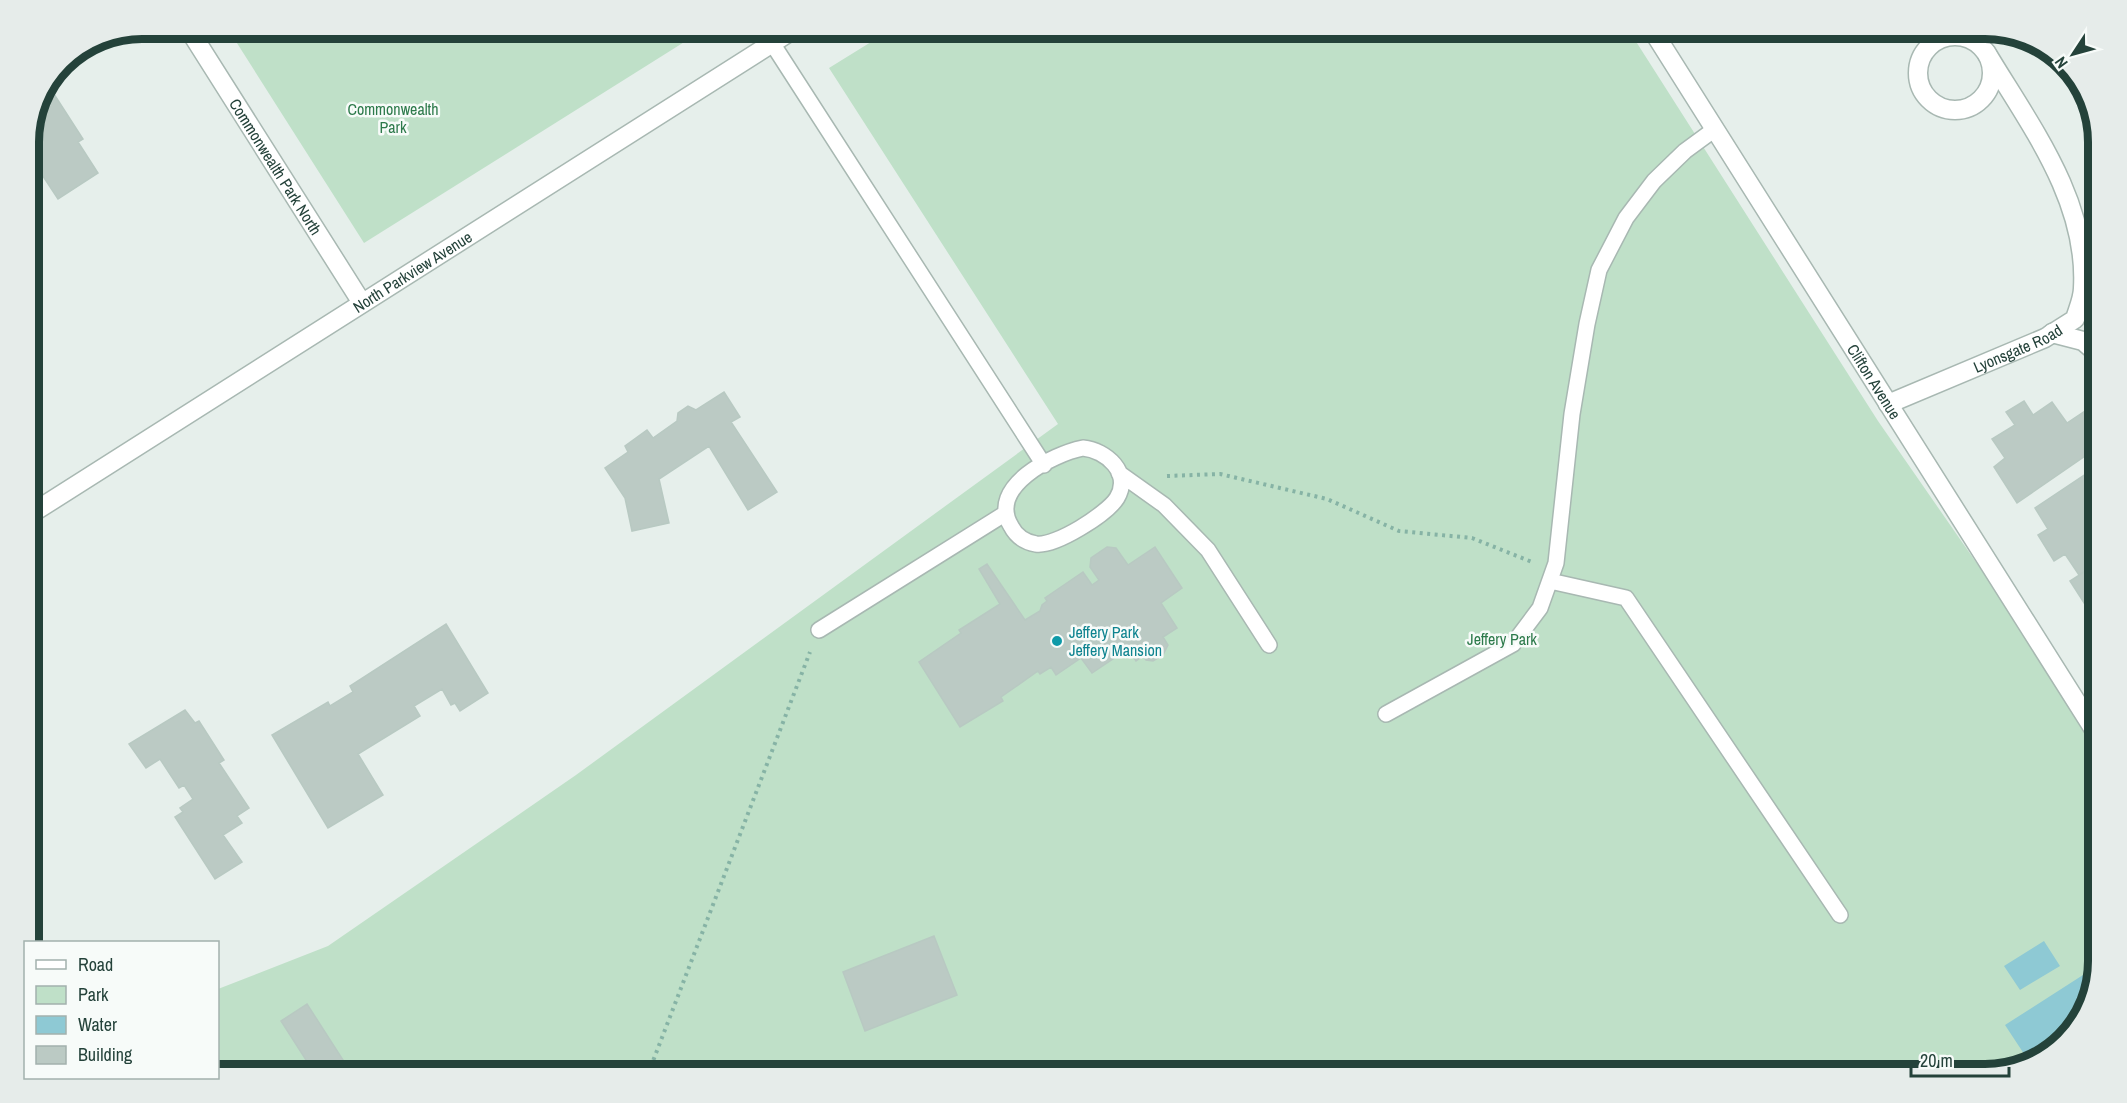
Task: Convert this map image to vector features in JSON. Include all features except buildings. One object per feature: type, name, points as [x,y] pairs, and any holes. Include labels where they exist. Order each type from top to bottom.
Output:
[{"type":"street","name":"Commonwealth Park North","points":[[195,39],[362,303]]},
{"type":"street","name":"North Parkview Avenue","points":[[39,509],[778,39]]},
{"type":"street","name":"Clifton Avenue","points":[[1658,39],[2088,720]]},
{"type":"street","points":[[1945,39],[1929,46],[1918,69],[1924,94],[1942,108],[1954,111],[1977,104],[1991,85],[1991,62],[1986,52],[1968,39]]},
{"type":"street","name":"Lyonsgate Road","points":[[1888,404],[2052,333],[2075,319],[2083,290],[2082,251],[2070,202],[2049,158],[1986,52]]},
{"type":"street","points":[[2052,333],[2083,341],[2088,345]]},
{"type":"lane","points":[[772,43],[1044,465]]},
{"type":"lane","points":[[1386,714],[1513,644],[1540,608],[1556,563],[1572,414],[1587,324],[1599,270],[1626,218],[1654,181],[1685,151],[1715,129]]},
{"type":"lane","points":[[1083,448],[1105,454],[1114,462],[1119,473],[1118,496],[1110,506],[1050,544],[1026,541],[1013,530],[1006,513],[1011,490],[1018,481],[1044,465],[1056,457],[1083,448]]},
{"type":"lane","points":[[1119,473],[1164,505],[1208,550],[1269,645]]},
{"type":"lane","points":[[819,630],[1006,513]]},
{"type":"lane","points":[[1550,581],[1626,598],[1840,915]]},
{"type":"path","points":[[1134,484],[1171,475],[1220,474],[1327,500],[1400,531],[1472,538],[1531,562],[1550,581]]},
{"type":"path","points":[[652,1064],[819,630]]},
{"type":"green space","name":"Commonwealth Park","points":[[234,39],[689,39],[364,243]]},
{"type":"green space","name":"Jeffery Park","points":[[876,39],[1634,39],[1878,421],[2088,724],[2088,962],[2083,994],[2071,1018],[2058,1034],[2037,1050],[2012,1061],[1986,1064],[219,1064],[219,989],[328,946],[576,775],[1058,424],[829,68]]},
{"type":"water","points":[[2044,941],[2060,966],[2020,990],[2004,966]]},
{"type":"water","points":[[2087,972],[2083,994],[2071,1018],[2048,1043],[2025,1056],[2005,1025]]},
{"type":"place","name":"Jeffery Park Jeffery Mansion","points":[[1057,641]]}]
